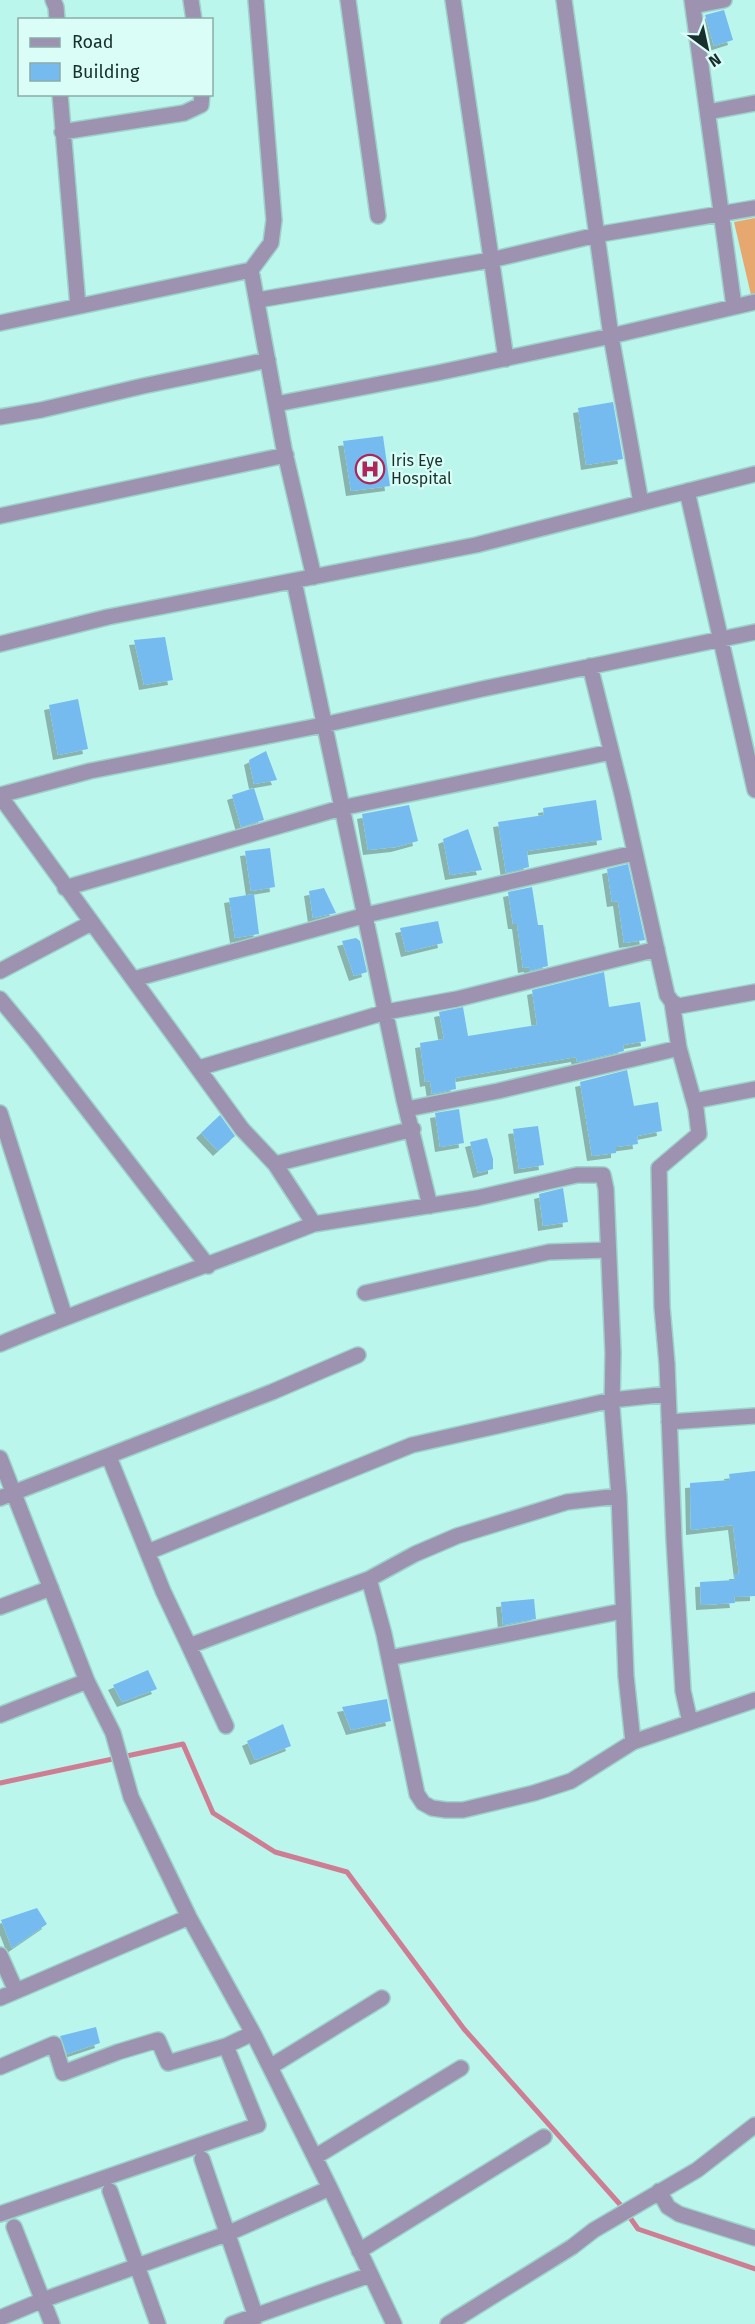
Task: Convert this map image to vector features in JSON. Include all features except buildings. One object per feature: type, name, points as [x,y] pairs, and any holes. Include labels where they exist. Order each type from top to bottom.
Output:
[{"type":"street","points":[[53,0],[57,18]]},
{"type":"street","points":[[192,0],[194,18]]},
{"type":"street","points":[[0,323],[251,270],[271,243],[274,220],[256,0]]},
{"type":"street","points":[[348,0],[378,216]]},
{"type":"street","points":[[453,0],[506,359]]},
{"type":"street","points":[[564,0],[611,336],[640,503]]},
{"type":"street","points":[[724,0],[693,3],[734,306]]},
{"type":"street","points":[[60,96],[78,306]]},
{"type":"street","points":[[62,132],[184,113],[201,105],[202,96]]},
{"type":"street","points":[[708,112],[755,103]]},
{"type":"street","points":[[258,300],[491,260],[597,235],[755,208]]},
{"type":"street","points":[[251,270],[286,455],[314,577]]},
{"type":"street","points":[[276,404],[506,359],[755,302]]},
{"type":"street","points":[[0,417],[268,360]]},
{"type":"street","points":[[0,516],[286,455]]},
{"type":"street","points":[[0,644],[108,617],[476,545],[755,474]]},
{"type":"street","points":[[687,491],[755,790]]},
{"type":"street","points":[[294,581],[341,808],[430,1206]]},
{"type":"street","points":[[314,1224],[275,1164],[242,1129],[0,796],[90,771],[323,725],[755,632]]},
{"type":"street","points":[[590,666],[667,995],[679,1006],[755,992]]},
{"type":"street","points":[[65,888],[341,808],[611,752]]},
{"type":"street","points":[[134,979],[366,915],[634,853]]},
{"type":"street","points":[[0,971],[91,923]]},
{"type":"street","points":[[199,1068],[386,1011],[457,999],[657,949]]},
{"type":"street","points":[[0,999],[74,1091],[208,1266]]},
{"type":"street","points":[[672,1002],[679,1048],[694,1101],[699,1134],[659,1168],[662,1307],[681,1658],[683,1691],[690,1722]]},
{"type":"street","points":[[407,1109],[498,1091],[679,1048]]},
{"type":"street","points":[[694,1101],[755,1089]]},
{"type":"street","points":[[0,1113],[65,1317]]},
{"type":"street","points":[[275,1164],[413,1130]]},
{"type":"street","points":[[0,1344],[65,1317],[208,1266],[314,1224],[430,1206],[577,1175],[603,1175],[606,1190],[613,1353],[612,1400],[626,1676],[633,1742]]},
{"type":"street","points":[[364,1293],[549,1252],[607,1250]]},
{"type":"street","points":[[7,1495],[272,1392],[358,1355]]},
{"type":"street","points":[[148,1552],[412,1445],[612,1400],[668,1394]]},
{"type":"street","points":[[669,1422],[755,1416]]},
{"type":"street","points":[[109,1457],[163,1591],[226,1726]]},
{"type":"street","points":[[0,1458],[7,1495],[51,1588],[87,1681],[113,1733],[131,1797],[189,1917],[253,2033],[315,2157],[394,2324]]},
{"type":"street","points":[[189,1646],[369,1579],[416,1554],[457,1536],[567,1502],[618,1496]]},
{"type":"street","points":[[369,1579],[389,1658],[417,1794],[423,1803],[432,1809],[463,1810],[534,1793],[571,1781],[633,1742],[755,1700]]},
{"type":"street","points":[[0,1607],[51,1588]]},
{"type":"street","points":[[389,1658],[623,1611]]},
{"type":"street","points":[[0,1714],[87,1681]]},
{"type":"street","points":[[0,1998],[189,1917]]},
{"type":"street","points":[[0,1954],[16,1991]]},
{"type":"street","points":[[270,2067],[382,1998]]},
{"type":"street","points":[[0,2067],[54,2044],[63,2073],[158,2040],[168,2063],[226,2046],[253,2033]]},
{"type":"street","points":[[0,2214],[258,2125],[226,2046]]},
{"type":"street","points":[[315,2157],[461,2068]]},
{"type":"street","points":[[448,2324],[572,2247],[594,2230],[697,2170],[755,2125]]},
{"type":"street","points":[[358,2251],[544,2137]]},
{"type":"street","points":[[202,2159],[256,2317]]},
{"type":"street","points":[[0,2318],[43,2300],[229,2233],[330,2188]]},
{"type":"street","points":[[110,2191],[158,2324]]},
{"type":"street","points":[[659,2191],[668,2208],[679,2214],[755,2238]]},
{"type":"street","points":[[15,2227],[52,2324]]},
{"type":"street","points":[[232,2324],[370,2275]]},
{"type":"shaded area","points":[[755,218],[755,294],[751,295],[734,222]]},
{"type":"waterway","points":[[0,1783],[183,1744],[213,1813],[275,1852],[347,1872],[464,2029],[624,2209],[638,2229],[755,2269]]},
{"type":"place","name":"Iris Eye Hospital","points":[[370,469]]}]
